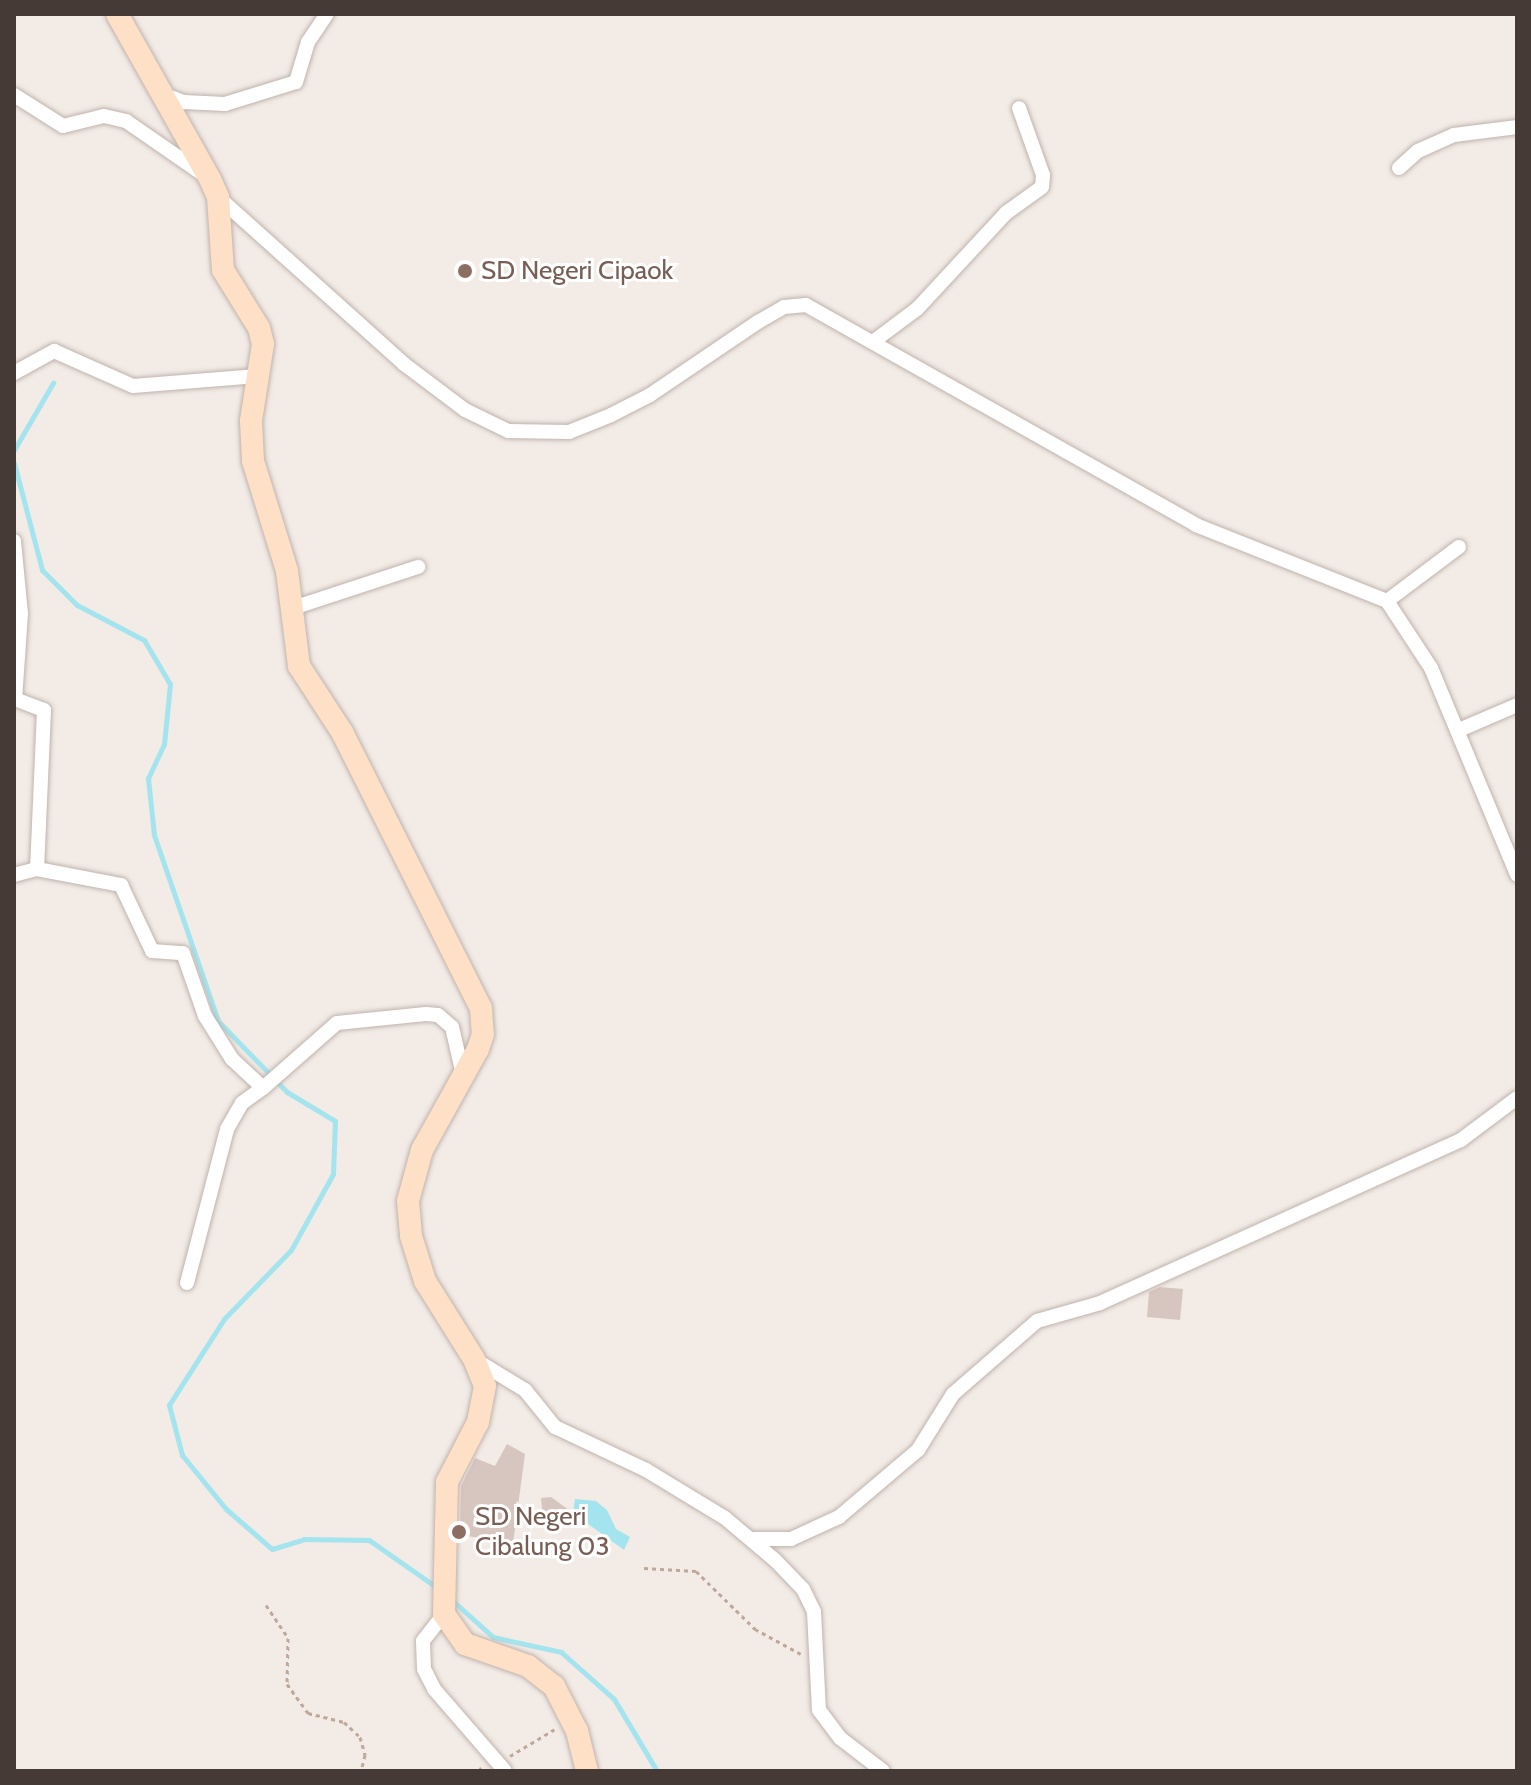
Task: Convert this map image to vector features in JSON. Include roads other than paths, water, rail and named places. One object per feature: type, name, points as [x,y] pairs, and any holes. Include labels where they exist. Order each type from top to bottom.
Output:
[{"type":"street","points":[[117,14],[214,188],[223,270],[262,336],[251,421],[256,481],[282,551],[293,608],[299,666],[342,732],[370,795],[477,996],[483,1034],[422,1150],[408,1201],[411,1236],[425,1281],[474,1359],[485,1397],[478,1422],[447,1482],[442,1560],[443,1610],[465,1644],[542,1674],[559,1692],[572,1720],[587,1771]]},
{"type":"street","points":[[160,92],[184,102],[225,104],[296,82],[308,42],[327,14]]},
{"type":"street","points":[[14,95],[63,126],[104,116],[126,121],[214,188],[404,364],[465,410],[508,431],[569,432],[611,415],[650,395],[758,322],[794,304],[806,305],[993,406],[1108,480],[1196,525],[1387,601],[1416,639],[1459,730],[1517,875]]},
{"type":"street","points":[[874,341],[917,309],[1006,213],[1042,187],[1043,175],[1019,108]]},
{"type":"street","points":[[1399,168],[1418,151],[1454,135],[1517,127]]},
{"type":"street","points":[[14,373],[54,351],[133,386],[258,376]]},
{"type":"street","points":[[14,541],[21,614],[15,699],[44,710],[37,869]]},
{"type":"street","points":[[1387,601],[1459,547]]},
{"type":"street","points":[[293,608],[418,567]]},
{"type":"street","points":[[1459,730],[1517,705]]},
{"type":"street","points":[[14,875],[37,869],[121,885],[152,951],[183,953],[205,1016],[232,1059],[269,1083]]},
{"type":"street","points":[[187,1283],[227,1129],[242,1103],[337,1023],[438,1015],[452,1027],[463,1075]]},
{"type":"street","points":[[754,1539],[791,1539],[839,1517],[918,1450],[953,1394],[1037,1321],[1100,1303],[1461,1140],[1517,1098]]},
{"type":"street","points":[[474,1359],[525,1390],[555,1427],[646,1470],[754,1539],[810,1599],[816,1693],[827,1725],[883,1771]]},
{"type":"street","points":[[443,1610],[423,1641],[424,1669],[434,1689],[497,1768]]},
{"type":"water","points":[[575,1499],[596,1501],[607,1510],[616,1529],[630,1537],[624,1550],[573,1513]]},
{"type":"waterway","points":[[14,450],[53,383]]},
{"type":"waterway","points":[[14,463],[42,570],[77,605],[144,640],[170,684],[164,744],[148,778],[154,835],[218,1021],[287,1092],[335,1121],[333,1174],[291,1250],[224,1319],[169,1405],[182,1455],[226,1509],[272,1549],[304,1539],[369,1540],[436,1587]]},
{"type":"waterway","points":[[453,1601],[493,1637],[561,1652],[614,1699],[657,1771]]},
{"type":"place","name":"SD Negeri Cipaok","points":[[465,271]]},
{"type":"place","name":"SD Negeri Cibalung 03","points":[[459,1532]]}]
